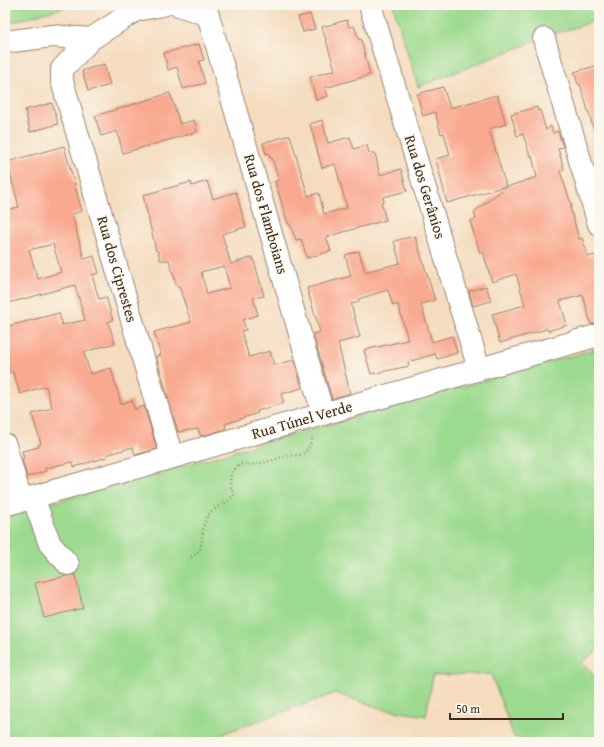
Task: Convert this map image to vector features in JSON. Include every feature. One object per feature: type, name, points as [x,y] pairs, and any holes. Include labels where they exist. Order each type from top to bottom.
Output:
[{"type":"street","points":[[5,42],[52,36],[91,39],[136,10],[163,5]]},
{"type":"street","name":"Rua dos Flamboians","points":[[179,5],[208,14],[318,415]]},
{"type":"street","name":"Rua dos Gerânios","points":[[370,5],[479,369]]},
{"type":"street","name":"Rua dos Ciprestes","points":[[91,39],[62,69],[62,81],[172,457]]},
{"type":"street","points":[[544,39],[599,224]]},
{"type":"street","name":"Rua Túnel Verde","points":[[20,501],[599,335]]},
{"type":"street","points":[[5,445],[20,501],[50,544],[68,564]]},
{"type":"path","points":[[191,557],[197,555],[201,548],[201,532],[206,519],[213,509],[228,502],[234,494],[229,478],[232,472],[240,464],[248,465],[269,462],[287,456],[301,454],[310,446],[318,415]]},
{"type":"green space","points":[[5,5],[73,5],[5,24]]},
{"type":"green space","points":[[393,5],[599,5],[599,20],[550,35],[418,87]]},
{"type":"green space","points":[[599,348],[599,649],[582,662],[599,681],[599,740],[594,742],[533,742],[514,737],[491,674],[433,675],[426,716],[383,709],[335,693],[200,742],[5,742],[5,516]]},
{"type":"building","points":[[310,14],[315,29],[303,32],[298,17]]},
{"type":"building","points":[[347,20],[349,27],[354,26],[359,40],[361,39],[370,75],[325,88],[328,96],[316,100],[310,77],[335,70],[322,27]]},
{"type":"building","points":[[199,44],[204,60],[199,61],[205,83],[183,89],[177,67],[168,70],[164,53]]},
{"type":"building","points":[[104,64],[110,85],[88,91],[82,71]]},
{"type":"building","points":[[599,65],[599,136],[596,137],[580,84],[578,84],[574,72]]},
{"type":"building","points":[[443,87],[450,108],[497,95],[506,124],[489,129],[506,186],[447,203],[436,159],[450,155],[444,133],[441,134],[435,112],[423,116],[417,94]]},
{"type":"building","points":[[170,93],[180,124],[194,120],[197,132],[123,153],[117,131],[101,136],[95,116]]},
{"type":"building","points":[[52,103],[58,124],[30,132],[25,110]]},
{"type":"building","points":[[537,107],[538,111],[540,110],[546,130],[551,126],[553,133],[558,131],[563,147],[558,148],[564,169],[560,171],[572,207],[570,207],[579,239],[582,238],[588,257],[595,255],[599,269],[599,323],[591,324],[583,295],[560,301],[567,325],[548,331],[547,329],[500,343],[492,314],[525,305],[516,274],[492,282],[483,252],[480,253],[470,221],[476,219],[474,212],[506,187],[537,177],[532,156],[530,156],[523,134],[517,136],[511,114]]},
{"type":"building","points":[[322,120],[328,143],[350,137],[354,149],[367,145],[369,153],[375,153],[380,175],[401,169],[407,191],[383,197],[384,202],[381,202],[386,220],[326,237],[331,251],[307,258],[301,239],[296,240],[290,224],[288,224],[275,181],[279,180],[272,158],[270,158],[269,153],[266,154],[263,143],[290,135],[308,196],[319,193],[324,214],[347,208],[335,164],[322,168],[310,124]]},
{"type":"building","points":[[64,146],[82,211],[72,214],[84,259],[94,256],[99,273],[92,275],[99,299],[106,297],[113,320],[108,322],[115,343],[84,352],[90,374],[111,368],[121,404],[132,400],[134,409],[144,406],[157,449],[135,455],[133,447],[74,467],[73,462],[45,468],[46,471],[27,477],[22,459],[24,458],[22,451],[39,447],[38,445],[41,444],[32,414],[52,408],[46,386],[20,394],[13,372],[10,373],[5,355],[5,327],[59,313],[62,325],[85,320],[75,285],[5,304],[5,210],[19,207],[7,162]],"holes":[[[53,244],[61,272],[38,279],[29,250]]]},
{"type":"building","points":[[207,181],[213,199],[236,192],[246,227],[222,234],[231,264],[253,257],[264,296],[253,298],[258,315],[243,320],[246,330],[241,331],[249,357],[270,351],[274,365],[294,360],[302,388],[281,394],[284,403],[257,411],[258,413],[225,424],[226,428],[223,430],[201,436],[198,429],[178,432],[156,356],[161,355],[154,332],[191,322],[179,286],[177,287],[169,260],[160,260],[158,251],[156,251],[143,195],[191,182],[192,186]],"holes":[[[224,266],[230,288],[207,294],[201,272]]]},
{"type":"building","points":[[415,236],[435,300],[421,304],[432,342],[452,336],[457,353],[437,359],[435,354],[408,362],[409,366],[371,374],[364,350],[408,340],[398,304],[393,306],[388,290],[358,299],[359,302],[351,304],[360,337],[338,343],[350,393],[332,399],[313,334],[320,332],[307,288],[351,276],[345,255],[359,251],[365,272],[400,263],[394,241]]},
{"type":"building","points":[[486,286],[491,301],[473,306],[469,291]]},
{"type":"building","points":[[75,574],[83,608],[44,618],[35,583]]}]
